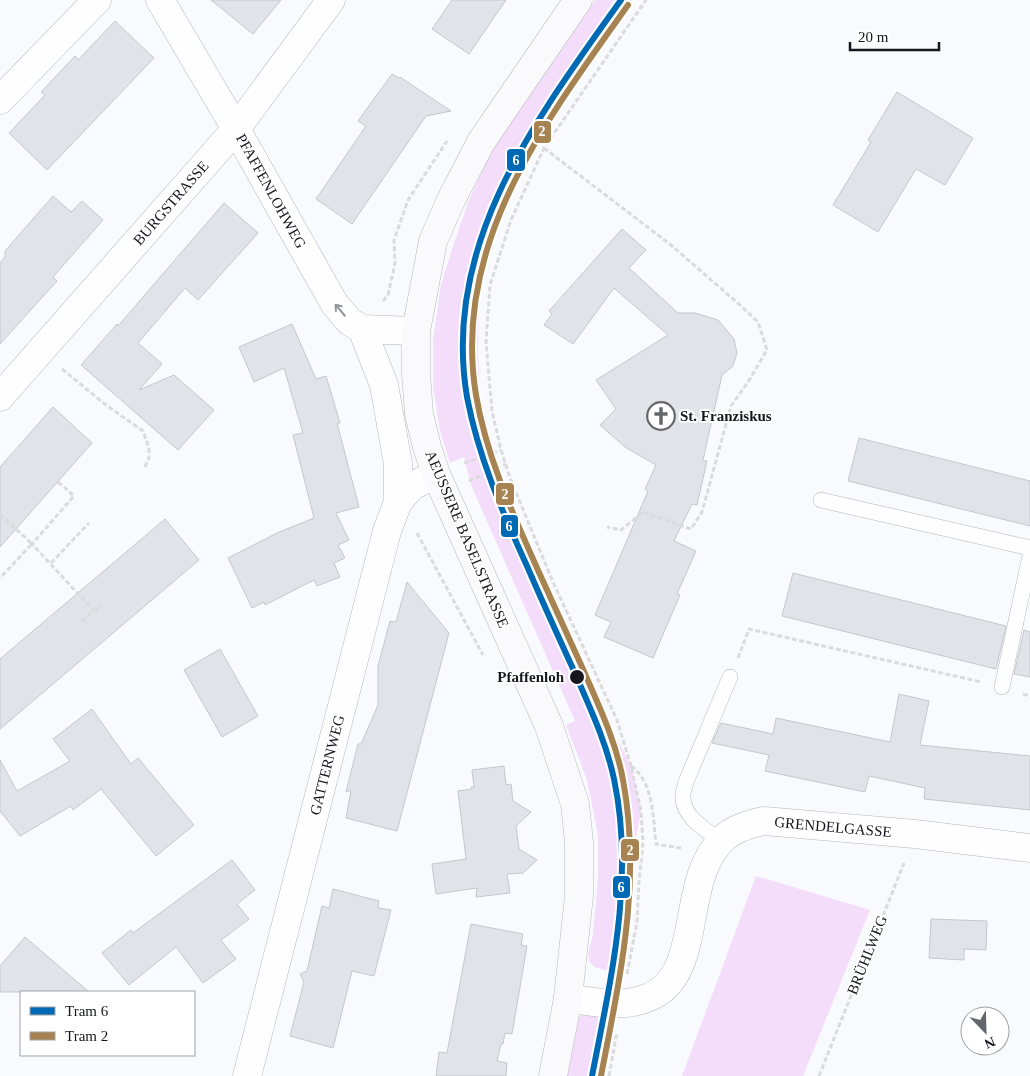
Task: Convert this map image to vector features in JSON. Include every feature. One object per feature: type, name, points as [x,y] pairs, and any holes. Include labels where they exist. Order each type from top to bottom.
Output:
[{"type":"main road","name":"AEUSSERE BASELSTRASSE","points":[[553,1076],[568,998],[580,896],[579,842],[575,804],[550,726],[436,474],[426,447],[419,414],[416,374],[416,331],[433,241],[451,200],[481,142],[578,0]]},
{"type":"street","points":[[0,100],[97,0]]},
{"type":"street","name":"PFAFFENLOHWEG","points":[[160,0],[236,129],[334,303],[350,321],[362,329]]},
{"type":"street","name":"BURGSTRASSE","points":[[0,397],[236,129],[331,0]]},
{"type":"street","points":[[398,502],[398,464],[384,385],[362,329],[416,331]]},
{"type":"street","name":"GATTERNWEG","points":[[247,1076],[387,531],[398,502],[412,486],[436,474]]},
{"type":"street","name":"GRENDELGASSE","points":[[568,998],[592,1002],[622,1002],[648,998],[670,982],[686,952],[695,894],[706,860],[716,847],[742,826],[764,821],[915,834],[1030,848]]},
{"type":"lane","points":[[821,500],[1030,548]]},
{"type":"lane","points":[[1002,687],[1030,556]]},
{"type":"lane","points":[[716,847],[685,808],[682,796],[686,782],[730,678]]},
{"type":"path","points":[[609,1076],[637,922],[643,843],[640,811],[631,766],[617,720],[553,582],[510,478],[492,412],[486,342],[490,285],[510,220],[544,148],[646,0]]},
{"type":"path","points":[[544,148],[670,245],[758,322],[767,350],[732,406],[702,512],[691,528],[643,512],[621,530],[607,527]]},
{"type":"path","points":[[40,351],[106,405],[143,431],[149,448],[149,458],[145,467]]},
{"type":"path","points":[[436,474],[501,450]]},
{"type":"path","points":[[0,578],[74,496],[58,482]]},
{"type":"path","points":[[0,514],[51,563],[94,611]]},
{"type":"path","points":[[51,563],[89,523]]},
{"type":"path","points":[[387,531],[418,533],[487,663]]},
{"type":"path","points":[[80,622],[101,605]]},
{"type":"path","points":[[742,647],[749,629],[1002,687]]},
{"type":"path","points":[[631,766],[640,772],[651,799],[656,844],[716,847]]},
{"type":"path","name":"BRÜHLWEG","points":[[820,1076],[915,834]]},
{"type":"shaded area","points":[[595,0],[632,0],[560,106],[510,194],[491,244],[479,301],[478,354],[480,395],[493,446],[479,451],[494,476],[597,710],[602,708],[631,766],[641,811],[634,847],[626,954],[622,970],[616,973],[594,967],[588,955],[593,934],[598,876],[598,835],[587,780],[566,725],[575,721],[471,485],[464,457],[450,463],[440,431],[433,387],[433,340],[441,285],[469,200],[491,152]]},
{"type":"shaded area","points":[[756,876],[870,910],[803,1076],[682,1076]]},
{"type":"shaded area","points":[[584,1014],[608,1015],[614,1022],[602,1076],[567,1076],[579,1017]]},
{"type":"building","points":[[211,0],[281,0],[253,34]]},
{"type":"building","points":[[452,0],[506,0],[469,54],[432,29]]},
{"type":"building","points":[[115,21],[154,58],[47,170],[9,133],[45,95],[41,92],[75,56],[78,60]]},
{"type":"building","points":[[392,74],[400,77],[451,111],[426,116],[352,224],[316,199],[366,126],[358,121]]},
{"type":"building","points":[[897,92],[973,138],[945,185],[916,169],[878,232],[833,205],[871,142],[868,140]]},
{"type":"building","points":[[53,196],[71,212],[82,201],[103,220],[53,277],[57,281],[0,344],[0,263],[5,257],[5,251]]},
{"type":"building","points":[[224,203],[258,233],[198,300],[185,288],[138,343],[162,364],[139,390],[174,375],[214,410],[178,450],[81,365],[117,324],[118,326]]},
{"type":"building","points":[[622,229],[646,250],[629,268],[678,313],[695,313],[718,320],[734,339],[737,353],[733,366],[722,375],[703,460],[707,461],[697,505],[692,504],[674,541],[696,551],[677,594],[680,595],[653,658],[604,637],[611,622],[595,615],[648,491],[645,489],[656,465],[625,447],[600,425],[616,409],[596,380],[668,335],[614,288],[573,344],[544,325],[552,314],[549,311]]},
{"type":"building","points":[[292,324],[316,379],[326,376],[340,423],[337,423],[359,507],[336,513],[349,540],[338,545],[345,558],[334,563],[340,577],[317,586],[314,580],[265,605],[264,602],[252,608],[228,558],[277,533],[314,518],[293,435],[303,433],[284,368],[254,382],[239,347]]},
{"type":"building","points":[[53,407],[92,443],[0,547],[0,467]]},
{"type":"building","points":[[859,438],[1030,481],[1030,526],[848,481]]},
{"type":"building","points":[[165,519],[199,560],[0,729],[0,659]]},
{"type":"building","points":[[793,573],[1006,626],[996,669],[782,616]]},
{"type":"building","points":[[407,582],[449,633],[397,831],[346,818],[351,790],[346,792],[358,744],[361,744],[378,705],[378,666],[390,621],[396,622]]},
{"type":"building","points":[[1024,630],[1030,632],[1030,677],[1014,674]]},
{"type":"building","points":[[220,649],[258,716],[222,737],[184,670]]},
{"type":"building","points":[[899,694],[929,701],[920,745],[1030,756],[1030,810],[924,799],[925,788],[869,776],[865,792],[765,771],[769,755],[712,743],[721,723],[773,734],[776,718],[890,742]]},
{"type":"building","points":[[92,709],[131,764],[138,758],[194,825],[156,856],[101,789],[73,810],[71,806],[20,836],[0,811],[0,760],[17,791],[70,761],[53,739]]},
{"type":"building","points":[[504,766],[506,785],[511,784],[513,801],[531,812],[516,826],[519,849],[537,860],[523,873],[507,874],[510,893],[476,897],[477,888],[436,894],[432,864],[466,859],[458,791],[474,787],[472,770]]},
{"type":"building","points":[[232,860],[255,890],[237,904],[249,919],[221,940],[236,959],[203,983],[176,947],[129,985],[102,953],[131,930],[133,933]]},
{"type":"building","points":[[333,889],[379,901],[378,908],[391,910],[374,976],[352,971],[333,1048],[290,1036],[304,982],[300,974],[307,971],[322,906],[329,908]]},
{"type":"building","points":[[931,919],[987,921],[986,950],[964,949],[964,960],[929,958]]},
{"type":"building","points":[[471,924],[523,934],[521,945],[527,946],[512,1034],[505,1033],[497,1061],[507,1063],[506,1076],[436,1076],[439,1052],[447,1053]]},
{"type":"building","points":[[25,937],[88,991],[0,992],[0,966]]},
{"type":"tram line","name":"6","points":[[592,1076],[613,965],[621,891],[622,853],[620,816],[614,779],[597,724],[509,525],[484,462],[467,397],[463,341],[468,287],[482,235],[503,185],[529,137],[558,90],[621,0]]},
{"type":"tram line","name":"2","points":[[601,1076],[621,965],[629,892],[630,855],[623,780],[616,751],[606,723],[518,526],[493,461],[480,417],[476,395],[472,339],[478,286],[491,235],[512,186],[537,139],[628,5]]},
{"type":"place","name":"St. Franziskus","points":[[661,416]]},
{"type":"place","name":"Pfaffenloh","points":[[577,677]]}]
